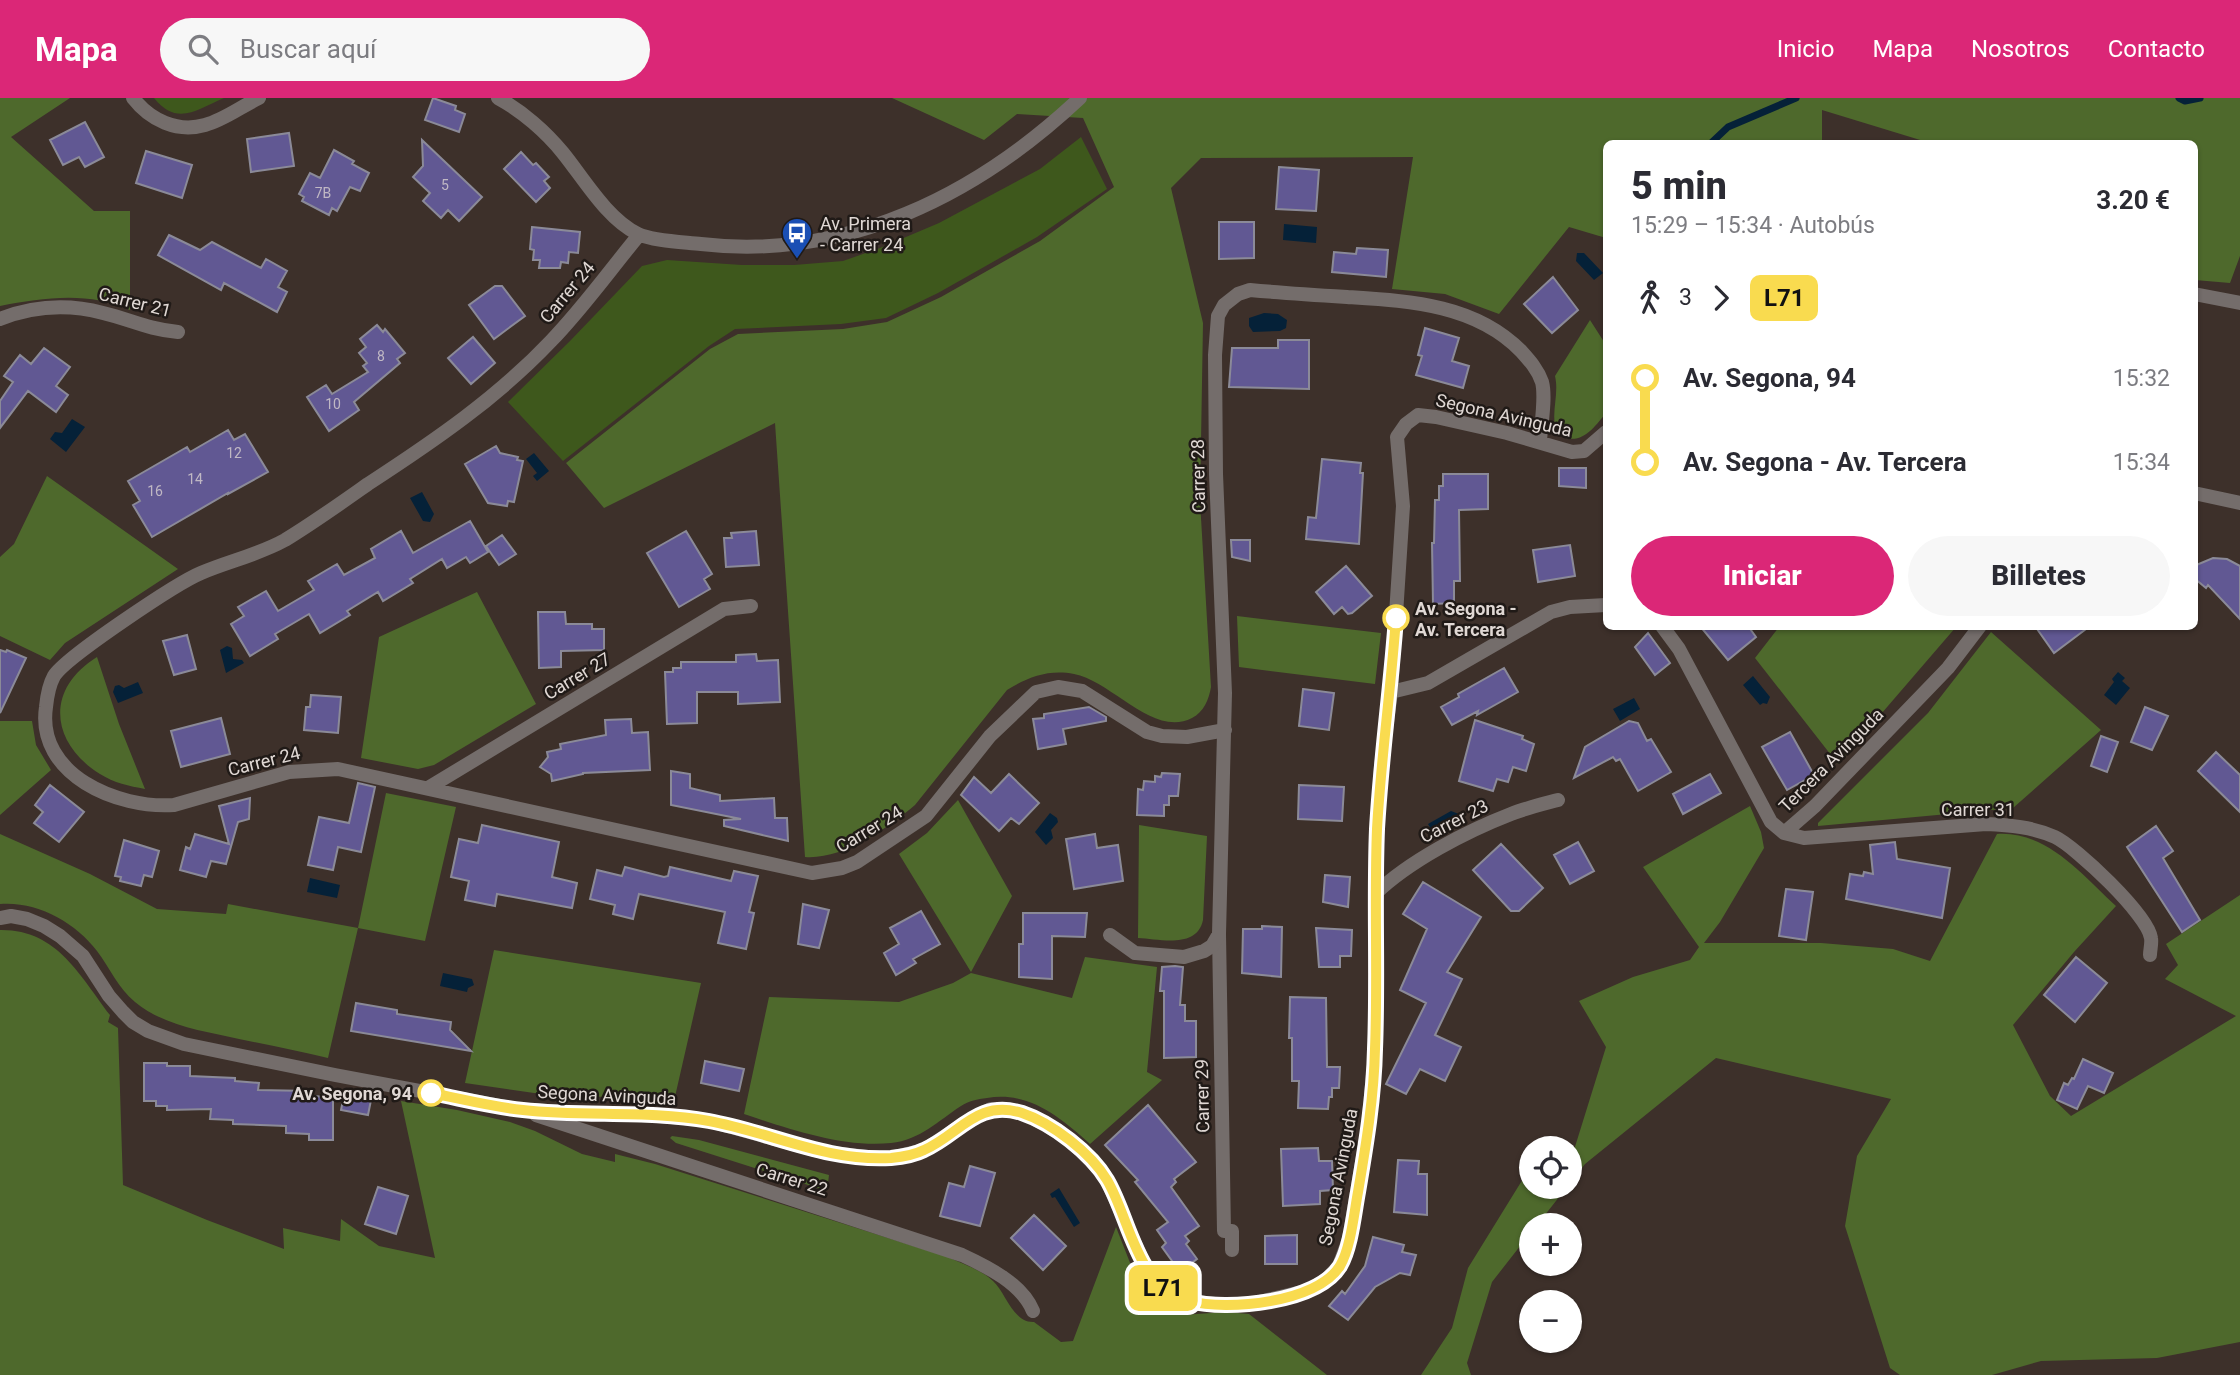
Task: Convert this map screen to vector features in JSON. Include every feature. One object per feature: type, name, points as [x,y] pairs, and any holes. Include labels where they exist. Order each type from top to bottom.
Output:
[{"type":"street","points":[[133,98],[142,110],[161,123],[182,127],[205,125],[259,98]]},
{"type":"street","points":[[498,98],[553,142],[607,210],[639,234],[718,246],[761,247],[797,245],[835,238],[940,199],[974,181],[1049,127],[1080,98]]},
{"type":"street","name":"Carrer 24","points":[[639,234],[550,342],[466,418],[283,541],[186,581],[70,659],[54,676],[50,688],[45,721],[53,752],[79,779],[117,799],[145,805],[174,804],[289,772],[326,769],[428,788],[812,873],[842,868],[857,862],[926,816],[989,736],[1036,692],[1058,687],[1082,691],[1147,732],[1162,736],[1187,737],[1225,730]]},
{"type":"street","name":"Carrer 28","points":[[1219,934],[1225,730],[1215,355],[1218,316],[1230,299],[1251,290],[1399,300],[1434,306],[1484,323],[1508,339],[1533,364],[1539,375],[1543,386],[1540,441]]},
{"type":"street","points":[[2198,296],[2240,303]]},
{"type":"street","name":"Carrer 21","points":[[0,319],[51,307],[72,308],[101,312],[148,329],[178,332]]},
{"type":"street","name":"Segona Avinguda","points":[[0,918],[11,916],[27,919],[60,936],[83,956],[109,996],[133,1022],[167,1039],[335,1075],[522,1110],[706,1120],[822,1152],[890,1158],[924,1150],[991,1109],[1024,1114],[1068,1138],[1104,1174],[1149,1275],[1166,1292],[1190,1302],[1227,1305],[1255,1303],[1306,1291],[1323,1283],[1339,1266],[1349,1239],[1373,1088],[1381,767],[1391,692],[1403,506],[1397,437],[1406,424],[1418,415],[1461,422],[1540,441],[1572,452],[1584,451],[1603,435]]},
{"type":"street","points":[[2198,494],[2240,503]]},
{"type":"street","points":[[1391,692],[1428,683],[1551,612],[1570,607],[1603,605]]},
{"type":"street","name":"Carrer 27","points":[[428,788],[724,609],[751,606]]},
{"type":"street","name":"Tercera Avinguda","points":[[1665,630],[1679,649],[1771,821],[1784,834],[1815,806],[1948,668],[1977,630]]},
{"type":"street","name":"Carrer 23","points":[[1376,894],[1405,867],[1513,813],[1559,800]]},
{"type":"street","name":"Carrer 31","points":[[1784,834],[1804,838],[1986,824],[2012,825],[2035,830],[2065,844],[2124,897],[2151,937],[2150,955]]},
{"type":"street","points":[[1110,934],[1135,953],[1184,957],[1212,946],[1219,934]]},
{"type":"street","name":"Carrer 29","points":[[1219,934],[1224,1231],[1232,1231],[1233,1250]]},
{"type":"street","name":"Carrer 22","points":[[522,1110],[739,1183],[944,1247],[978,1262],[1005,1280],[1029,1300],[1033,1311]]},
{"type":"green space","points":[[0,98],[70,98],[11,137],[94,211],[130,211],[130,310],[82,298],[49,299],[0,306]]},
{"type":"green space","points":[[154,98],[224,98],[179,114],[163,107]]},
{"type":"green space","points":[[892,98],[2240,98],[2240,256],[2230,283],[2198,280],[2198,140],[1920,140],[1822,110],[1822,140],[1603,140],[1603,237],[1569,227],[1499,314],[1445,294],[1392,289],[1413,157],[1201,158],[1171,188],[1203,323],[1200,501],[1211,687],[1205,705],[1192,718],[1177,722],[1162,721],[1103,687],[1074,674],[1047,673],[1023,681],[1007,690],[915,805],[904,814],[849,848],[819,857],[805,857],[775,423],[604,508],[566,463],[710,349],[738,334],[843,329],[887,322],[941,297],[1040,241],[1114,187],[1083,118],[1017,114],[984,140]]},
{"type":"green space","points":[[1081,137],[1107,189],[1037,237],[938,293],[886,318],[841,324],[735,329],[709,346],[563,461],[508,402],[642,266],[667,260],[742,265],[843,261],[939,223],[1040,169]]},
{"type":"green space","points":[[1590,320],[1603,340],[1603,417],[1594,428],[1578,438],[1566,438],[1556,430],[1555,376]]},
{"type":"green space","points":[[47,476],[178,569],[65,643],[50,660],[0,636],[0,557],[14,544]]},
{"type":"green space","points":[[477,592],[536,704],[434,765],[418,769],[361,758],[379,637]]},
{"type":"green space","points":[[1237,616],[1381,633],[1375,684],[1239,667]]},
{"type":"green space","points":[[1777,630],[1953,630],[1838,764],[1755,658]]},
{"type":"green space","points":[[1991,632],[2101,730],[2013,808],[1818,826],[1928,713]]},
{"type":"green space","points":[[97,657],[119,724],[145,789],[116,782],[100,774],[83,761],[63,732],[60,716],[68,684]]},
{"type":"green space","points":[[0,721],[32,721],[36,745],[51,770],[0,815]]},
{"type":"green space","points":[[386,793],[456,807],[425,941],[358,928]]},
{"type":"green space","points":[[958,800],[1012,896],[971,972],[899,854],[927,833]]},
{"type":"green space","points":[[1750,806],[1761,832],[1764,848],[1720,922],[1704,943],[1821,943],[1893,949],[1930,961],[1997,834],[2015,835],[2048,847],[2077,869],[2116,906],[2013,1025],[2050,1096],[2071,1116],[2236,1016],[2165,979],[2178,965],[2166,944],[2240,895],[2240,1342],[2157,1358],[2041,1361],[1992,1375],[1900,1375],[1890,1368],[1845,1226],[1857,1156],[1891,1099],[1716,1058],[1582,1168],[1582,1136],[1578,1136],[1606,1047],[1579,1001],[1633,977],[1690,960],[1699,947],[1643,867]]},
{"type":"green space","points":[[1139,825],[1207,836],[1203,920],[1199,929],[1186,939],[1138,938]]},
{"type":"green space","points":[[0,834],[90,874],[157,909],[226,914],[228,904],[358,928],[328,1058],[198,1030],[159,1017],[135,1002],[124,991],[102,957],[78,931],[66,923],[28,906],[0,904]]},
{"type":"green space","points":[[0,930],[37,937],[52,946],[77,971],[110,1015],[108,1022],[118,1028],[123,1185],[284,1249],[283,1228],[340,1241],[341,1219],[379,1246],[435,1258],[401,1101],[510,1122],[582,1154],[615,1162],[615,1154],[655,1164],[948,1257],[988,1277],[998,1286],[1015,1313],[1034,1322],[1061,1342],[1073,1341],[1116,1227],[1136,1278],[1145,1292],[1164,1307],[1182,1315],[1226,1312],[1249,1314],[1327,1375],[0,1375]]},
{"type":"green space","points":[[494,950],[701,983],[674,1101],[534,1093],[465,1083]]},
{"type":"green space","points":[[1085,957],[1157,967],[1147,1072],[1162,1080],[1090,1144],[1043,1108],[1017,1098],[980,1099],[967,1103],[920,1134],[891,1143],[836,1140],[744,1114],[769,997],[899,1002],[953,983],[971,973],[1072,998]]},
{"type":"green space","points":[[672,1136],[699,1140],[829,1175],[827,1191],[676,1143],[670,1138]]},
{"type":"green space","points":[[1519,1185],[1519,1199],[1558,1199],[1546,1213],[1519,1213],[1519,1247],[1492,1282],[1467,1363],[1471,1375],[1421,1375],[1452,1328],[1468,1268]]},
{"type":"water","points":[[1284,224],[1317,227],[1316,243],[1283,240]]},
{"type":"water","points":[[1577,253],[1584,253],[1603,273],[1594,280],[1576,261]]},
{"type":"water","points":[[1264,313],[1278,314],[1287,320],[1286,328],[1280,331],[1253,332],[1249,326],[1249,318]]},
{"type":"water","points":[[72,419],[85,427],[66,452],[50,439],[55,432],[62,433]]},
{"type":"water","points":[[534,453],[549,471],[537,481],[533,476],[537,473],[526,459]]},
{"type":"water","points":[[422,492],[434,514],[430,522],[423,521],[410,498]]},
{"type":"water","points":[[227,646],[232,648],[233,659],[242,660],[244,663],[226,673],[220,650]]},
{"type":"water","points":[[2118,672],[2125,678],[2122,681],[2130,688],[2116,705],[2104,695]]},
{"type":"water","points":[[1753,676],[1770,697],[1767,704],[1760,705],[1743,685]]},
{"type":"water","points":[[138,682],[143,693],[118,703],[113,692],[115,686],[124,688]]},
{"type":"water","points":[[1634,698],[1640,709],[1620,721],[1613,709]]},
{"type":"water","points":[[1451,811],[1459,814],[1458,822],[1435,836],[1428,824]]},
{"type":"water","points":[[1050,813],[1058,822],[1051,830],[1053,838],[1046,845],[1035,832]]},
{"type":"water","points":[[310,878],[340,885],[337,898],[307,892]]},
{"type":"water","points":[[443,973],[472,979],[474,985],[468,988],[467,992],[440,986]]},
{"type":"water","points":[[1059,1188],[1080,1223],[1074,1227],[1055,1197],[1052,1198],[1050,1194]]},
{"type":"building","points":[[433,98],[456,106],[455,110],[465,114],[459,132],[425,120]]},
{"type":"building","points":[[85,122],[104,157],[85,167],[79,157],[63,165],[50,140]]},
{"type":"building","points":[[289,133],[294,166],[251,172],[247,139]]},
{"type":"building","points":[[422,140],[482,197],[459,221],[448,210],[441,218],[423,201],[430,193],[413,177],[423,166]]},
{"type":"building","points":[[334,150],[369,173],[360,191],[350,187],[337,211],[332,208],[329,215],[302,201],[304,197],[299,194],[310,173],[320,178]]},
{"type":"building","points":[[146,151],[192,165],[182,198],[136,183]]},
{"type":"building","points":[[521,152],[549,177],[544,181],[550,188],[536,202],[504,169]]},
{"type":"building","points":[[1279,167],[1319,170],[1316,211],[1276,209]]},
{"type":"building","points":[[1219,222],[1254,222],[1254,258],[1219,259]]},
{"type":"building","points":[[532,227],[580,232],[578,253],[569,252],[568,263],[561,262],[560,268],[539,268],[540,260],[533,260],[534,250],[530,249]]},
{"type":"building","points":[[169,235],[200,250],[212,242],[261,268],[266,259],[287,271],[278,287],[287,292],[277,312],[224,283],[221,290],[158,255]]},
{"type":"building","points":[[1357,248],[1388,250],[1386,277],[1332,272],[1334,252],[1356,254]]},
{"type":"building","points":[[1553,277],[1578,310],[1552,333],[1524,304]]},
{"type":"building","points":[[495,286],[502,286],[525,316],[494,339],[469,305]]},
{"type":"building","points":[[377,325],[383,332],[385,329],[405,353],[397,359],[400,363],[354,402],[359,410],[329,431],[307,397],[326,385],[332,394],[368,372],[363,366],[367,363],[359,353],[366,347],[360,339]]},
{"type":"building","points":[[1425,328],[1459,338],[1452,361],[1469,366],[1463,388],[1416,375],[1422,356],[1418,355]]},
{"type":"building","points":[[473,337],[495,363],[471,384],[448,358]]},
{"type":"building","points":[[1278,340],[1309,340],[1309,389],[1229,387],[1232,348],[1278,348]]},
{"type":"building","points":[[44,348],[70,367],[56,386],[68,395],[56,412],[28,391],[0,428],[0,401],[13,382],[4,376],[20,355],[31,364]]},
{"type":"building","points":[[228,430],[234,440],[245,434],[268,472],[152,537],[133,505],[140,501],[128,481],[187,447],[190,452]]},
{"type":"building","points":[[496,446],[500,453],[518,457],[517,460],[523,461],[514,502],[508,501],[507,506],[488,503],[465,464]]},
{"type":"building","points":[[1322,459],[1361,463],[1360,473],[1363,473],[1359,544],[1306,539],[1308,517],[1316,518]]},
{"type":"building","points":[[1559,468],[1586,468],[1586,488],[1559,486]]},
{"type":"building","points":[[1443,474],[1488,474],[1488,509],[1459,510],[1460,581],[1454,581],[1454,603],[1433,604],[1432,543],[1435,500],[1439,500],[1439,486],[1443,486]]},
{"type":"building","points":[[470,521],[488,552],[470,563],[466,557],[447,568],[442,559],[410,579],[413,583],[383,601],[378,592],[347,611],[350,615],[320,633],[309,614],[275,634],[278,639],[250,656],[231,624],[244,616],[238,607],[266,591],[278,611],[314,590],[308,581],[337,564],[344,575],[375,558],[371,549],[401,531],[413,553]]},
{"type":"building","points":[[686,531],[712,574],[704,579],[710,589],[679,607],[647,553]]},
{"type":"building","points":[[756,531],[759,565],[726,567],[724,538],[732,538],[731,533]]},
{"type":"building","points":[[502,535],[516,554],[499,565],[486,546]]},
{"type":"building","points":[[1231,540],[1250,540],[1250,561],[1232,557]]},
{"type":"building","points":[[1570,545],[1575,576],[1538,582],[1533,550]]},
{"type":"building","points":[[2213,558],[2227,559],[2240,566],[2240,619],[2208,585],[2206,588],[2198,581],[2198,564]]},
{"type":"building","points":[[1346,566],[1372,596],[1352,613],[1348,614],[1342,607],[1334,614],[1316,592]]},
{"type":"building","points":[[538,612],[565,612],[566,624],[592,624],[592,629],[604,629],[604,650],[561,651],[561,667],[539,668]]},
{"type":"building","points":[[1703,630],[1751,630],[1756,637],[1728,660]]},
{"type":"building","points":[[2038,630],[2085,630],[2054,653]]},
{"type":"building","points":[[1648,633],[1670,663],[1655,675],[1635,647]]},
{"type":"building","points":[[187,635],[196,669],[174,675],[163,641]]},
{"type":"building","points":[[0,650],[26,658],[0,713]]},
{"type":"building","points":[[756,654],[757,661],[778,660],[780,702],[738,704],[738,692],[697,692],[697,723],[667,724],[665,672],[681,668],[681,662],[736,662],[736,655]]},
{"type":"building","points":[[1504,668],[1518,692],[1477,715],[1478,711],[1452,725],[1441,707],[1459,697],[1458,694]]},
{"type":"building","points":[[1303,689],[1334,693],[1329,730],[1299,726]]},
{"type":"building","points":[[311,695],[341,697],[338,733],[304,730],[306,707],[310,707]]},
{"type":"building","points":[[1089,707],[1106,717],[1106,721],[1063,729],[1066,744],[1038,749],[1033,719],[1044,718],[1044,714]]},
{"type":"building","points":[[2145,707],[2168,716],[2152,750],[2131,742]]},
{"type":"building","points":[[221,718],[230,754],[181,767],[171,731]]},
{"type":"building","points":[[631,719],[632,733],[648,732],[650,770],[583,773],[552,781],[551,774],[540,767],[548,757],[547,752],[561,749],[560,744],[606,735],[605,720]]},
{"type":"building","points":[[1475,720],[1523,736],[1522,739],[1534,744],[1526,771],[1513,767],[1508,782],[1497,779],[1493,791],[1459,781]]},
{"type":"building","points":[[1629,721],[1638,723],[1647,741],[1651,739],[1671,772],[1638,791],[1620,759],[1616,761],[1613,757],[1574,778],[1585,747]]},
{"type":"building","points":[[1790,732],[1814,775],[1787,790],[1762,747]]},
{"type":"building","points":[[2101,736],[2118,742],[2107,772],[2091,766]]},
{"type":"building","points":[[2216,752],[2240,775],[2240,812],[2198,771]]},
{"type":"building","points":[[671,771],[690,774],[690,788],[720,795],[720,801],[774,798],[775,818],[787,818],[788,841],[724,826],[724,820],[741,819],[671,805]]},
{"type":"building","points":[[1162,773],[1180,774],[1178,796],[1169,796],[1169,805],[1164,805],[1164,816],[1137,815],[1138,789],[1143,790],[1144,781],[1155,782],[1155,776],[1161,777]]},
{"type":"building","points":[[1009,774],[1039,803],[1019,824],[1011,818],[999,831],[961,795],[974,777],[991,793]]},
{"type":"building","points":[[1710,774],[1721,793],[1683,814],[1673,794]]},
{"type":"building","points":[[358,783],[375,787],[361,852],[338,847],[333,870],[308,865],[319,817],[349,823]]},
{"type":"building","points":[[50,785],[84,812],[59,842],[34,823],[43,812],[35,805]]},
{"type":"building","points":[[1299,785],[1344,787],[1342,821],[1298,819]]},
{"type":"building","points":[[250,798],[249,819],[238,822],[226,864],[211,861],[206,877],[180,870],[186,847],[190,849],[195,834],[229,844],[219,806]]},
{"type":"building","points":[[482,825],[559,842],[552,877],[577,883],[572,908],[497,894],[495,906],[465,900],[469,881],[451,877],[459,839],[478,843]]},
{"type":"building","points":[[2156,826],[2173,851],[2163,858],[2200,920],[2182,932],[2127,847]]},
{"type":"building","points":[[1095,834],[1097,848],[1118,845],[1123,881],[1074,889],[1066,839]]},
{"type":"building","points":[[124,840],[159,851],[152,877],[144,875],[141,886],[120,881],[121,877],[115,876]]},
{"type":"building","points":[[1578,842],[1594,871],[1570,884],[1554,855]]},
{"type":"building","points":[[1895,842],[1897,859],[1950,868],[1942,918],[1846,899],[1850,874],[1873,874],[1870,845]]},
{"type":"building","points":[[1501,844],[1543,888],[1519,911],[1511,911],[1473,870]]},
{"type":"building","points":[[625,867],[664,877],[668,876],[670,867],[731,881],[734,871],[758,876],[749,912],[754,913],[746,949],[718,943],[725,912],[639,894],[633,919],[613,914],[615,905],[590,899],[597,870],[622,876]]},
{"type":"building","points":[[1325,875],[1350,877],[1348,907],[1323,902]]},
{"type":"building","points":[[1423,882],[1481,917],[1447,972],[1462,979],[1435,1035],[1461,1047],[1445,1081],[1420,1069],[1406,1094],[1386,1084],[1426,1003],[1400,990],[1427,929],[1403,914]]},
{"type":"building","points":[[1786,889],[1813,892],[1806,940],[1779,936]]},
{"type":"building","points":[[803,904],[829,910],[819,948],[798,944]]},
{"type":"building","points":[[921,911],[940,944],[913,959],[916,963],[896,975],[884,953],[899,944],[890,928]]},
{"type":"building","points":[[1023,913],[1087,913],[1085,937],[1052,936],[1052,979],[1019,977]]},
{"type":"building","points":[[1262,926],[1282,927],[1281,977],[1242,973],[1243,929],[1262,929]]},
{"type":"building","points":[[1316,928],[1352,930],[1351,956],[1340,956],[1340,967],[1319,967]]},
{"type":"building","points":[[2076,957],[2107,983],[2075,1022],[2044,995]]},
{"type":"building","points":[[1162,967],[1183,967],[1180,1005],[1185,1005],[1185,1021],[1196,1021],[1196,1057],[1164,1058],[1164,991],[1160,991]]},
{"type":"building","points":[[1290,997],[1326,998],[1327,1067],[1340,1067],[1339,1088],[1332,1088],[1328,1109],[1298,1108],[1299,1081],[1292,1081]]},
{"type":"building","points":[[356,1003],[397,1010],[397,1014],[451,1022],[450,1030],[471,1051],[351,1031]]},
{"type":"building","points":[[2083,1059],[2113,1073],[2104,1093],[2088,1086],[2077,1109],[2057,1100],[2064,1083],[2068,1085],[2072,1078],[2074,1079]]},
{"type":"building","points":[[705,1061],[744,1069],[739,1091],[701,1083]]},
{"type":"building","points":[[144,1063],[190,1066],[190,1076],[235,1078],[235,1081],[259,1083],[258,1090],[310,1091],[310,1096],[333,1097],[333,1140],[309,1140],[309,1134],[286,1133],[286,1126],[233,1124],[233,1120],[210,1119],[211,1109],[167,1110],[167,1106],[156,1106],[156,1101],[144,1101]]},
{"type":"building","points":[[345,1090],[372,1095],[368,1115],[341,1110]]},
{"type":"building","points":[[1148,1105],[1196,1162],[1174,1179],[1176,1182],[1171,1187],[1199,1226],[1185,1236],[1189,1241],[1186,1244],[1197,1259],[1180,1272],[1162,1247],[1166,1243],[1157,1230],[1168,1222],[1135,1182],[1138,1180],[1105,1145]]},
{"type":"building","points":[[1318,1148],[1319,1161],[1332,1161],[1333,1190],[1320,1191],[1320,1204],[1283,1206],[1281,1149]]},
{"type":"building","points":[[1398,1160],[1419,1161],[1418,1174],[1427,1174],[1427,1215],[1394,1212]]},
{"type":"building","points":[[970,1166],[995,1173],[980,1226],[940,1216],[949,1183],[964,1187]]},
{"type":"building","points":[[378,1187],[408,1196],[396,1234],[365,1224]]},
{"type":"building","points":[[1034,1215],[1066,1246],[1043,1270],[1011,1238]]},
{"type":"building","points":[[1297,1235],[1297,1264],[1265,1264],[1265,1236]]},
{"type":"building","points":[[1373,1237],[1404,1245],[1402,1252],[1416,1255],[1410,1275],[1400,1273],[1375,1287],[1348,1320],[1329,1306],[1342,1291],[1345,1294],[1365,1266]]},
{"type":"waterway","points":[[1714,140],[1728,127],[1796,98]]},
{"type":"waterway","points":[[2179,98],[2185,101],[2200,98]]},
{"type":"bus line","name":"L71","points":[[431,1093],[522,1110],[706,1120],[822,1152],[890,1158],[924,1150],[981,1113],[991,1109],[1010,1110],[1039,1121],[1068,1138],[1104,1174],[1149,1275],[1166,1292],[1190,1302],[1235,1305],[1289,1296],[1323,1283],[1339,1266],[1349,1239],[1368,1126],[1375,1054],[1377,828],[1396,618]]},
{"type":"place","name":"Av. Primera - Carrer 24","points":[[797,260]]},
{"type":"place","name":"Av. Segona - Av. Tercera","points":[[1396,618]]},
{"type":"place","name":"Av. Segona, 94","points":[[431,1093]]}]
